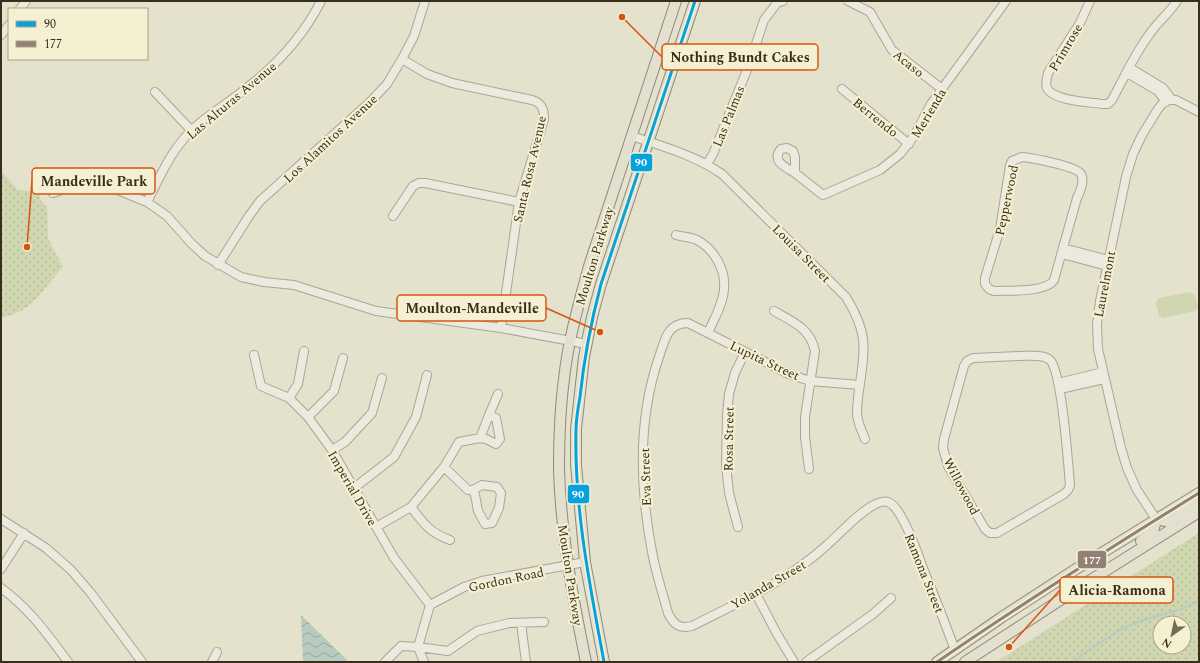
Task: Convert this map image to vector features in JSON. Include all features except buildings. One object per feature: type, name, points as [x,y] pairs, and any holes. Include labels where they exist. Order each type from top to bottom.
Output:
[{"type":"main road","name":"Moulton Parkway","points":[[586,662],[578,624],[569,566],[559,470],[564,377],[578,304],[589,266],[676,1]]},
{"type":"main road","name":"Moulton Parkway","points":[[604,662],[585,562],[576,466],[576,429],[579,394],[586,344],[601,284],[695,1]]},
{"type":"main road","points":[[937,662],[1008,613],[1199,493]]},
{"type":"main road","points":[[1156,519],[1169,522],[1199,504]]},
{"type":"main road","points":[[955,650],[964,662],[1199,512]]},
{"type":"main road","points":[[1094,578],[1105,564],[1147,538],[1152,533],[1156,519]]},
{"type":"street","name":"Las Alturas Avenue","points":[[147,202],[169,160],[191,130],[256,82],[277,62],[300,36],[314,15],[321,1]]},
{"type":"street","name":"Los Alamitos Avenue","points":[[218,265],[260,201],[369,103],[387,84],[414,36],[425,1]]},
{"type":"street","name":"Acaso","points":[[848,1],[870,12],[892,50],[942,89]]},
{"type":"street","name":"Merienda","points":[[795,173],[823,194],[880,170],[900,154],[909,144],[931,104],[1006,1]]},
{"type":"street","name":"Primrose","points":[[1090,1],[1080,23],[1048,73],[1046,80],[1047,88],[1051,94],[1058,97],[1103,104],[1108,104],[1112,100],[1139,49],[1150,33],[1177,1]]},
{"type":"street","name":"Las Palmas","points":[[707,164],[713,154],[749,65],[764,20],[780,2]]},
{"type":"street","points":[[1,36],[8,26]]},
{"type":"street","name":"Santa Rosa Avenue","points":[[402,59],[427,74],[452,84],[532,100],[542,106],[544,119],[519,202],[501,328]]},
{"type":"street","points":[[1128,70],[1169,100],[1176,100],[1199,112]]},
{"type":"street","name":"Berrendo","points":[[842,89],[909,144]]},
{"type":"street","points":[[155,92],[191,130]]},
{"type":"street","name":"Laurelmont","points":[[1156,519],[1137,490],[1127,468],[1103,376],[1098,349],[1097,324],[1100,301],[1126,177],[1133,154],[1154,115],[1163,103],[1169,100]]},
{"type":"street","name":"Louisa Street","points":[[632,136],[693,157],[722,174],[846,297],[859,323],[863,340],[863,362],[857,414],[859,426],[865,439]]},
{"type":"street","name":"Pepperwood","points":[[1022,157],[1038,159],[1075,170],[1080,174],[1083,180],[1062,251],[1054,280],[1052,284],[1048,286],[1031,290],[994,291],[988,289],[985,284],[985,278],[1001,223],[1010,165],[1016,158],[1022,157]]},
{"type":"street","points":[[393,216],[413,186],[419,183],[426,183],[519,202]]},
{"type":"street","points":[[53,193],[69,187],[82,185],[100,186],[120,191],[147,202],[167,216],[205,256],[218,265],[241,277],[264,282],[294,285],[376,311],[501,328],[586,344]]},
{"type":"street","points":[[676,236],[696,240],[709,249],[717,260],[722,272],[724,289],[721,303],[708,333]]},
{"type":"street","points":[[1062,251],[1108,263]]},
{"type":"street","points":[[774,311],[806,331],[813,340],[815,351],[805,418],[805,437],[809,469]]},
{"type":"street","name":"Lupita Street","points":[[674,326],[680,323],[688,323],[789,374],[810,381],[860,385]]},
{"type":"street","name":"Eva Street","points":[[674,326],[668,332],[656,367],[648,402],[644,434],[643,473],[645,509],[653,558],[668,613],[672,620],[679,626]]},
{"type":"street","points":[[289,398],[298,384],[304,352]]},
{"type":"street","name":"Rosa Street","points":[[738,527],[729,493],[726,471],[727,415],[729,394],[735,373],[745,352]]},
{"type":"street","name":"Imperial Drive","points":[[254,355],[262,386],[289,398],[308,417],[332,450],[394,558],[430,605]]},
{"type":"street","name":"Willowood","points":[[1020,356],[1042,357],[1049,359],[1052,364],[1059,386],[1070,485],[1068,490],[1064,494],[997,533],[990,533],[985,529],[948,466],[943,448],[944,439],[964,366],[967,361],[973,358],[1020,356]]},
{"type":"street","points":[[308,417],[334,391],[343,358]]},
{"type":"street","points":[[354,488],[394,458],[416,417],[427,375]]},
{"type":"street","points":[[1059,386],[1103,376]]},
{"type":"street","points":[[332,450],[345,442],[372,412],[382,378]]},
{"type":"street","points":[[480,438],[498,394]]},
{"type":"street","points":[[376,527],[411,508],[444,467],[459,442],[480,438],[496,444],[500,439],[496,418],[489,415]]},
{"type":"street","points":[[444,467],[468,490],[473,490],[482,485],[497,488],[501,493],[499,508],[492,523],[485,524],[478,511],[476,495],[473,490]]},
{"type":"street","name":"Yolanda Street","points":[[679,626],[692,626],[756,594],[786,577],[811,559],[849,524],[874,504],[888,502]]},
{"type":"street","name":"Ramona Street","points":[[888,502],[899,512],[909,531],[955,650]]},
{"type":"street","points":[[411,508],[426,527],[439,536],[450,540]]},
{"type":"street","points":[[1,519],[46,548],[71,570],[90,592],[142,662]]},
{"type":"street","points":[[1,569],[24,533]]},
{"type":"street","name":"Gordon Road","points":[[430,605],[482,581],[585,562]]},
{"type":"street","points":[[1,588],[27,609],[41,625],[68,662]]},
{"type":"street","points":[[756,594],[794,662]]},
{"type":"street","points":[[806,662],[873,614],[891,598]]},
{"type":"street","points":[[424,662],[418,646],[430,605]]},
{"type":"street","points":[[521,622],[526,662]]},
{"type":"street","points":[[385,662],[401,646],[418,646],[448,651],[477,631],[509,623],[544,622]]},
{"type":"street","points":[[212,662],[217,652]]},
{"type":"green space","points":[[1,171],[18,190],[39,192],[41,201],[47,207],[48,238],[63,267],[30,305],[13,315],[1,318]]},
{"type":"green space","points":[[1190,292],[1195,295],[1198,307],[1195,311],[1163,318],[1159,316],[1156,303],[1158,298]]},
{"type":"green space","points":[[1199,533],[1199,662],[996,662]]},
{"type":"water","points":[[301,615],[347,660],[346,662],[303,662]]},
{"type":"waterway","points":[[1075,662],[1083,654],[1118,631],[1143,620],[1181,609],[1199,601]]},
{"type":"transit line","name":"90","points":[[604,662],[588,576],[580,518],[576,459],[577,414],[588,340],[601,284],[695,1]]},
{"type":"transit line","name":"177","points":[[937,662],[1067,576],[1199,493]]},
{"type":"place","name":"Nothing Bundt Cakes","points":[[622,17]]},
{"type":"place","name":"Mandeville Park","points":[[27,247]]},
{"type":"place","name":"Moulton-Mandeville","points":[[600,332]]},
{"type":"place","name":"Alicia-Ramona","points":[[1009,647]]}]
